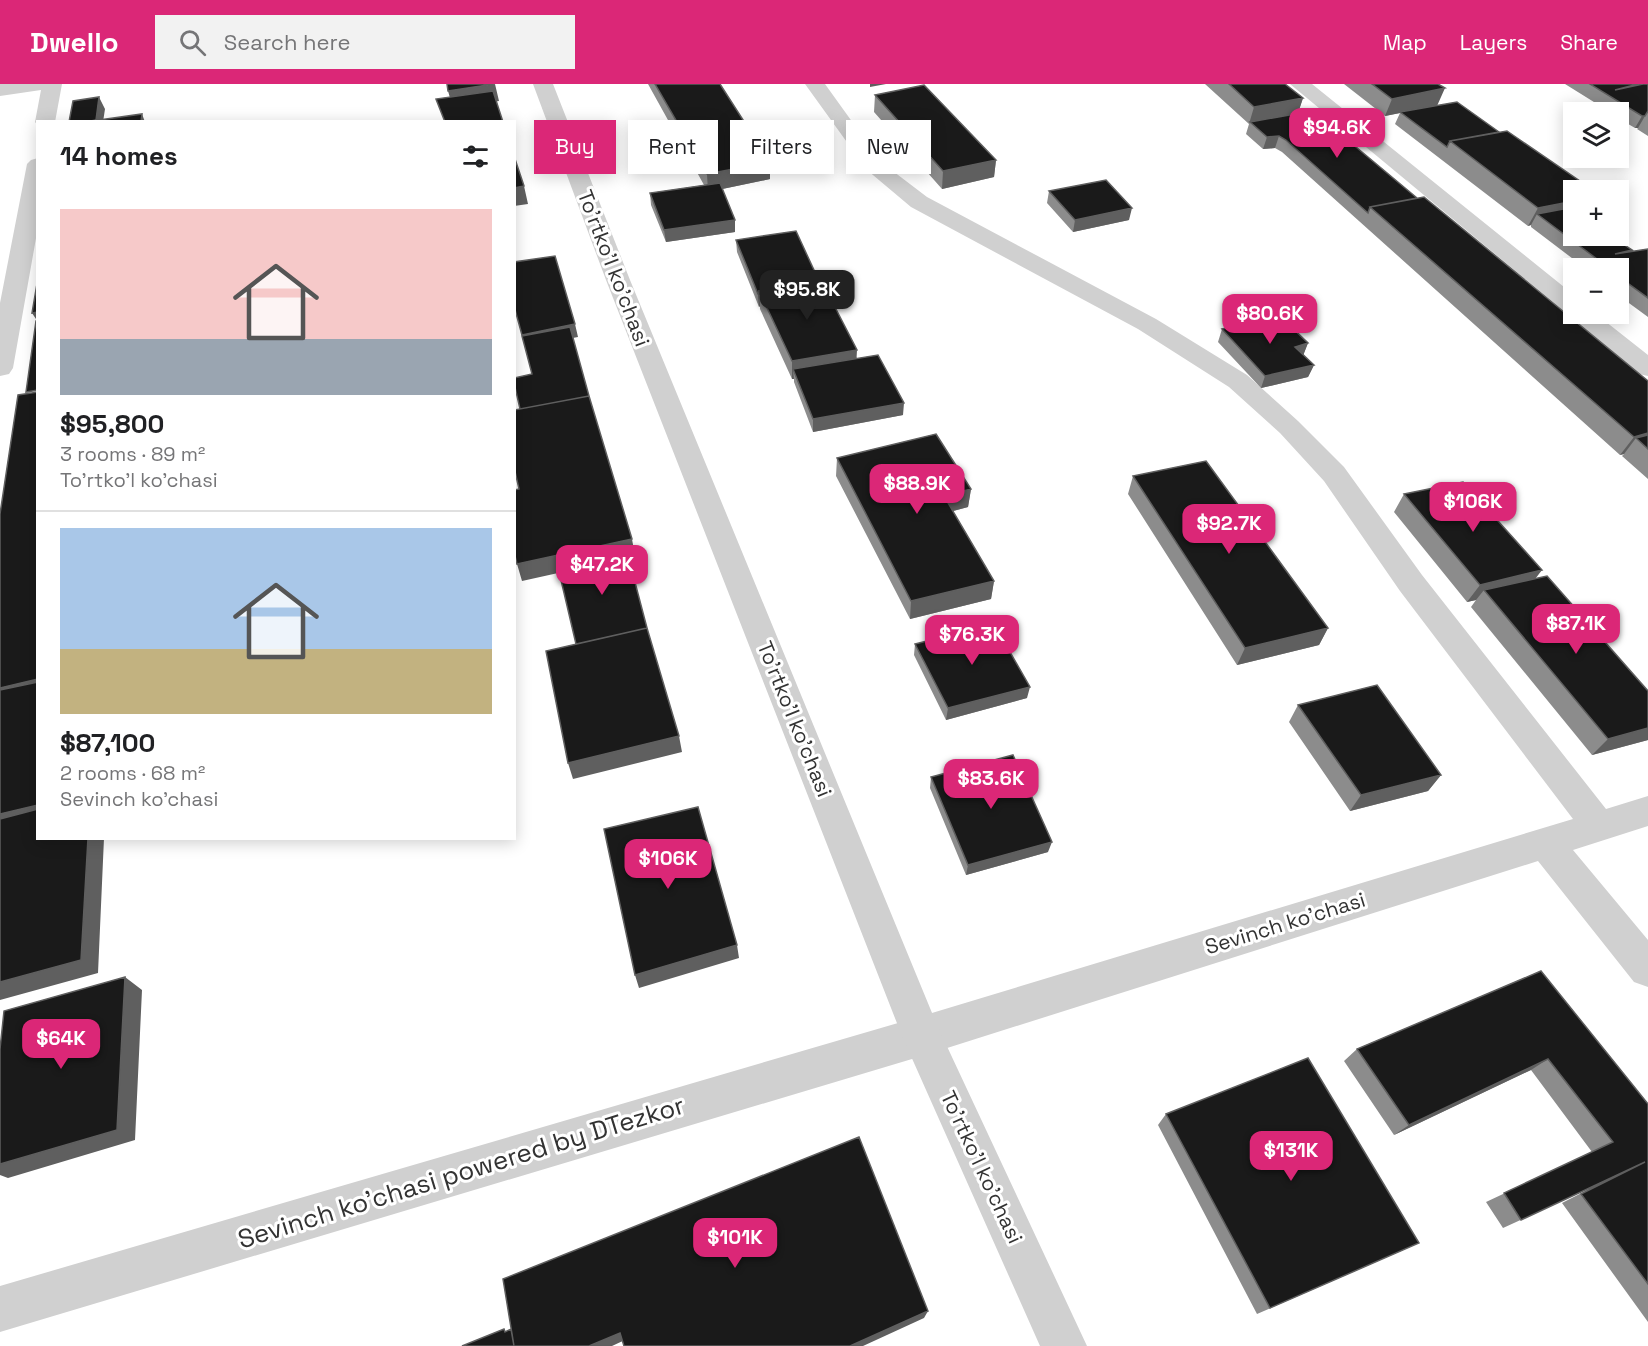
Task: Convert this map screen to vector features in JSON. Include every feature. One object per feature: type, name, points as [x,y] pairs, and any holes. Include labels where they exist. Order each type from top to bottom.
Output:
[{"type":"street","points":[[0,90],[45,84]]},
{"type":"street","points":[[45,120],[52,84]]},
{"type":"street","name":"To'rtko'l ko'chasi","points":[[543,84],[618,280],[921,1035],[1064,1346]]},
{"type":"street","points":[[815,84],[874,166],[919,202],[1147,324],[1238,381],[1289,427],[1334,474],[1411,583],[1599,826]]},
{"type":"street","points":[[1300,84],[1563,298]]},
{"type":"street","points":[[0,368],[36,175]]},
{"type":"street","points":[[1594,324],[1648,368]]},
{"type":"street","name":"Sevinch ko'chasi","points":[[921,1035],[1648,811]]},
{"type":"street","points":[[1545,843],[1648,969]]},
{"type":"street","name":"Sevinch ko'chasi powered by DTezkor","points":[[0,1309],[921,1035]]},
{"type":"building","points":[[447,84],[494,84],[448,91]]},
{"type":"building","points":[[655,84],[720,84],[743,120],[730,120],[730,170],[718,172],[718,120],[676,120]]},
{"type":"building","points":[[1229,84],[1285,84],[1303,98],[1254,107]]},
{"type":"building","points":[[1372,84],[1438,84],[1445,88],[1392,99]]},
{"type":"building","points":[[1590,84],[1638,84],[1615,90],[1648,84],[1648,111],[1645,116],[1629,108],[1629,102],[1619,102]]},
{"type":"building","points":[[924,85],[996,160],[943,171],[931,158],[931,120],[897,120],[875,95]]},
{"type":"building","points":[[493,91],[502,120],[444,120],[436,99]]},
{"type":"building","points":[[99,97],[96,120],[69,120],[73,101]]},
{"type":"building","points":[[1457,102],[1499,132],[1450,141],[1447,147],[1400,112]]},
{"type":"building","points":[[1312,111],[1337,131],[1313,136],[1338,132],[1417,198],[1370,207],[1368,213],[1286,140],[1279,136],[1267,137],[1250,122]]},
{"type":"building","points":[[142,114],[141,120],[99,120]]},
{"type":"building","points":[[1507,131],[1578,180],[1563,180],[1563,203],[1538,208],[1450,141]]},
{"type":"building","points":[[516,162],[524,186],[516,188]]},
{"type":"building","points":[[1106,180],[1132,208],[1075,220],[1049,191]]},
{"type":"building","points":[[720,183],[735,220],[664,230],[650,193]]},
{"type":"building","points":[[1424,197],[1563,311],[1563,324],[1579,324],[1648,381],[1648,433],[1634,437],[1370,207]]},
{"type":"building","points":[[1563,209],[1563,234],[1537,214]]},
{"type":"building","points":[[796,231],[819,281],[759,291],[758,294],[736,240]]},
{"type":"building","points":[[1580,246],[1626,246],[1632,250],[1615,254],[1648,249],[1648,298],[1629,284],[1629,258],[1596,258]]},
{"type":"building","points":[[555,256],[575,324],[522,335],[516,313],[516,262]]},
{"type":"building","points":[[821,280],[857,350],[792,361],[759,291]]},
{"type":"building","points":[[36,290],[36,312],[32,313]]},
{"type":"building","points":[[1280,316],[1308,343],[1295,347],[1314,365],[1265,376],[1222,329]]},
{"type":"building","points":[[36,321],[36,390],[26,392]]},
{"type":"building","points":[[570,327],[589,396],[520,409],[516,378],[532,374],[522,336]]},
{"type":"building","points":[[878,355],[904,403],[813,419],[793,369]]},
{"type":"building","points":[[36,392],[36,679],[0,688],[0,514],[18,395]]},
{"type":"building","points":[[589,396],[632,539],[517,564],[516,490],[519,489],[516,476],[516,410]]},
{"type":"building","points":[[936,434],[971,489],[944,496],[994,581],[911,601],[837,458]]},
{"type":"building","points":[[1648,435],[1648,449],[1636,438]]},
{"type":"building","points":[[1206,461],[1328,628],[1245,648],[1133,476]]},
{"type":"building","points":[[1463,482],[1542,570],[1480,585],[1404,494]]},
{"type":"building","points":[[626,548],[647,628],[576,644],[557,563]]},
{"type":"building","points":[[1547,576],[1648,691],[1648,728],[1608,739],[1484,590]]},
{"type":"building","points":[[994,624],[1030,687],[948,708],[915,644]]},
{"type":"building","points":[[647,628],[679,736],[568,763],[546,651]]},
{"type":"building","points":[[36,682],[36,805],[0,814],[0,690]]},
{"type":"building","points":[[1377,685],[1441,775],[1361,795],[1298,705]]},
{"type":"building","points":[[1013,755],[1052,842],[968,865],[931,777]]},
{"type":"building","points":[[698,807],[737,945],[635,975],[604,829]]},
{"type":"building","points":[[36,810],[36,840],[88,840],[81,960],[0,982],[0,819]]},
{"type":"building","points":[[1541,971],[1648,1104],[1648,1284],[1581,1194],[1645,1162],[1521,1220],[1504,1193],[1613,1142],[1548,1059],[1409,1125],[1357,1049]]},
{"type":"building","points":[[125,977],[117,1130],[0,1164],[0,1049],[4,1011]]},
{"type":"building","points":[[1308,1058],[1419,1243],[1270,1308],[1166,1114]]},
{"type":"building","points":[[859,1137],[928,1311],[850,1346],[624,1346],[620,1333],[589,1346],[514,1346],[503,1279]]},
{"type":"building","points":[[504,1329],[505,1332],[511,1329],[514,1346],[462,1346]]}]
